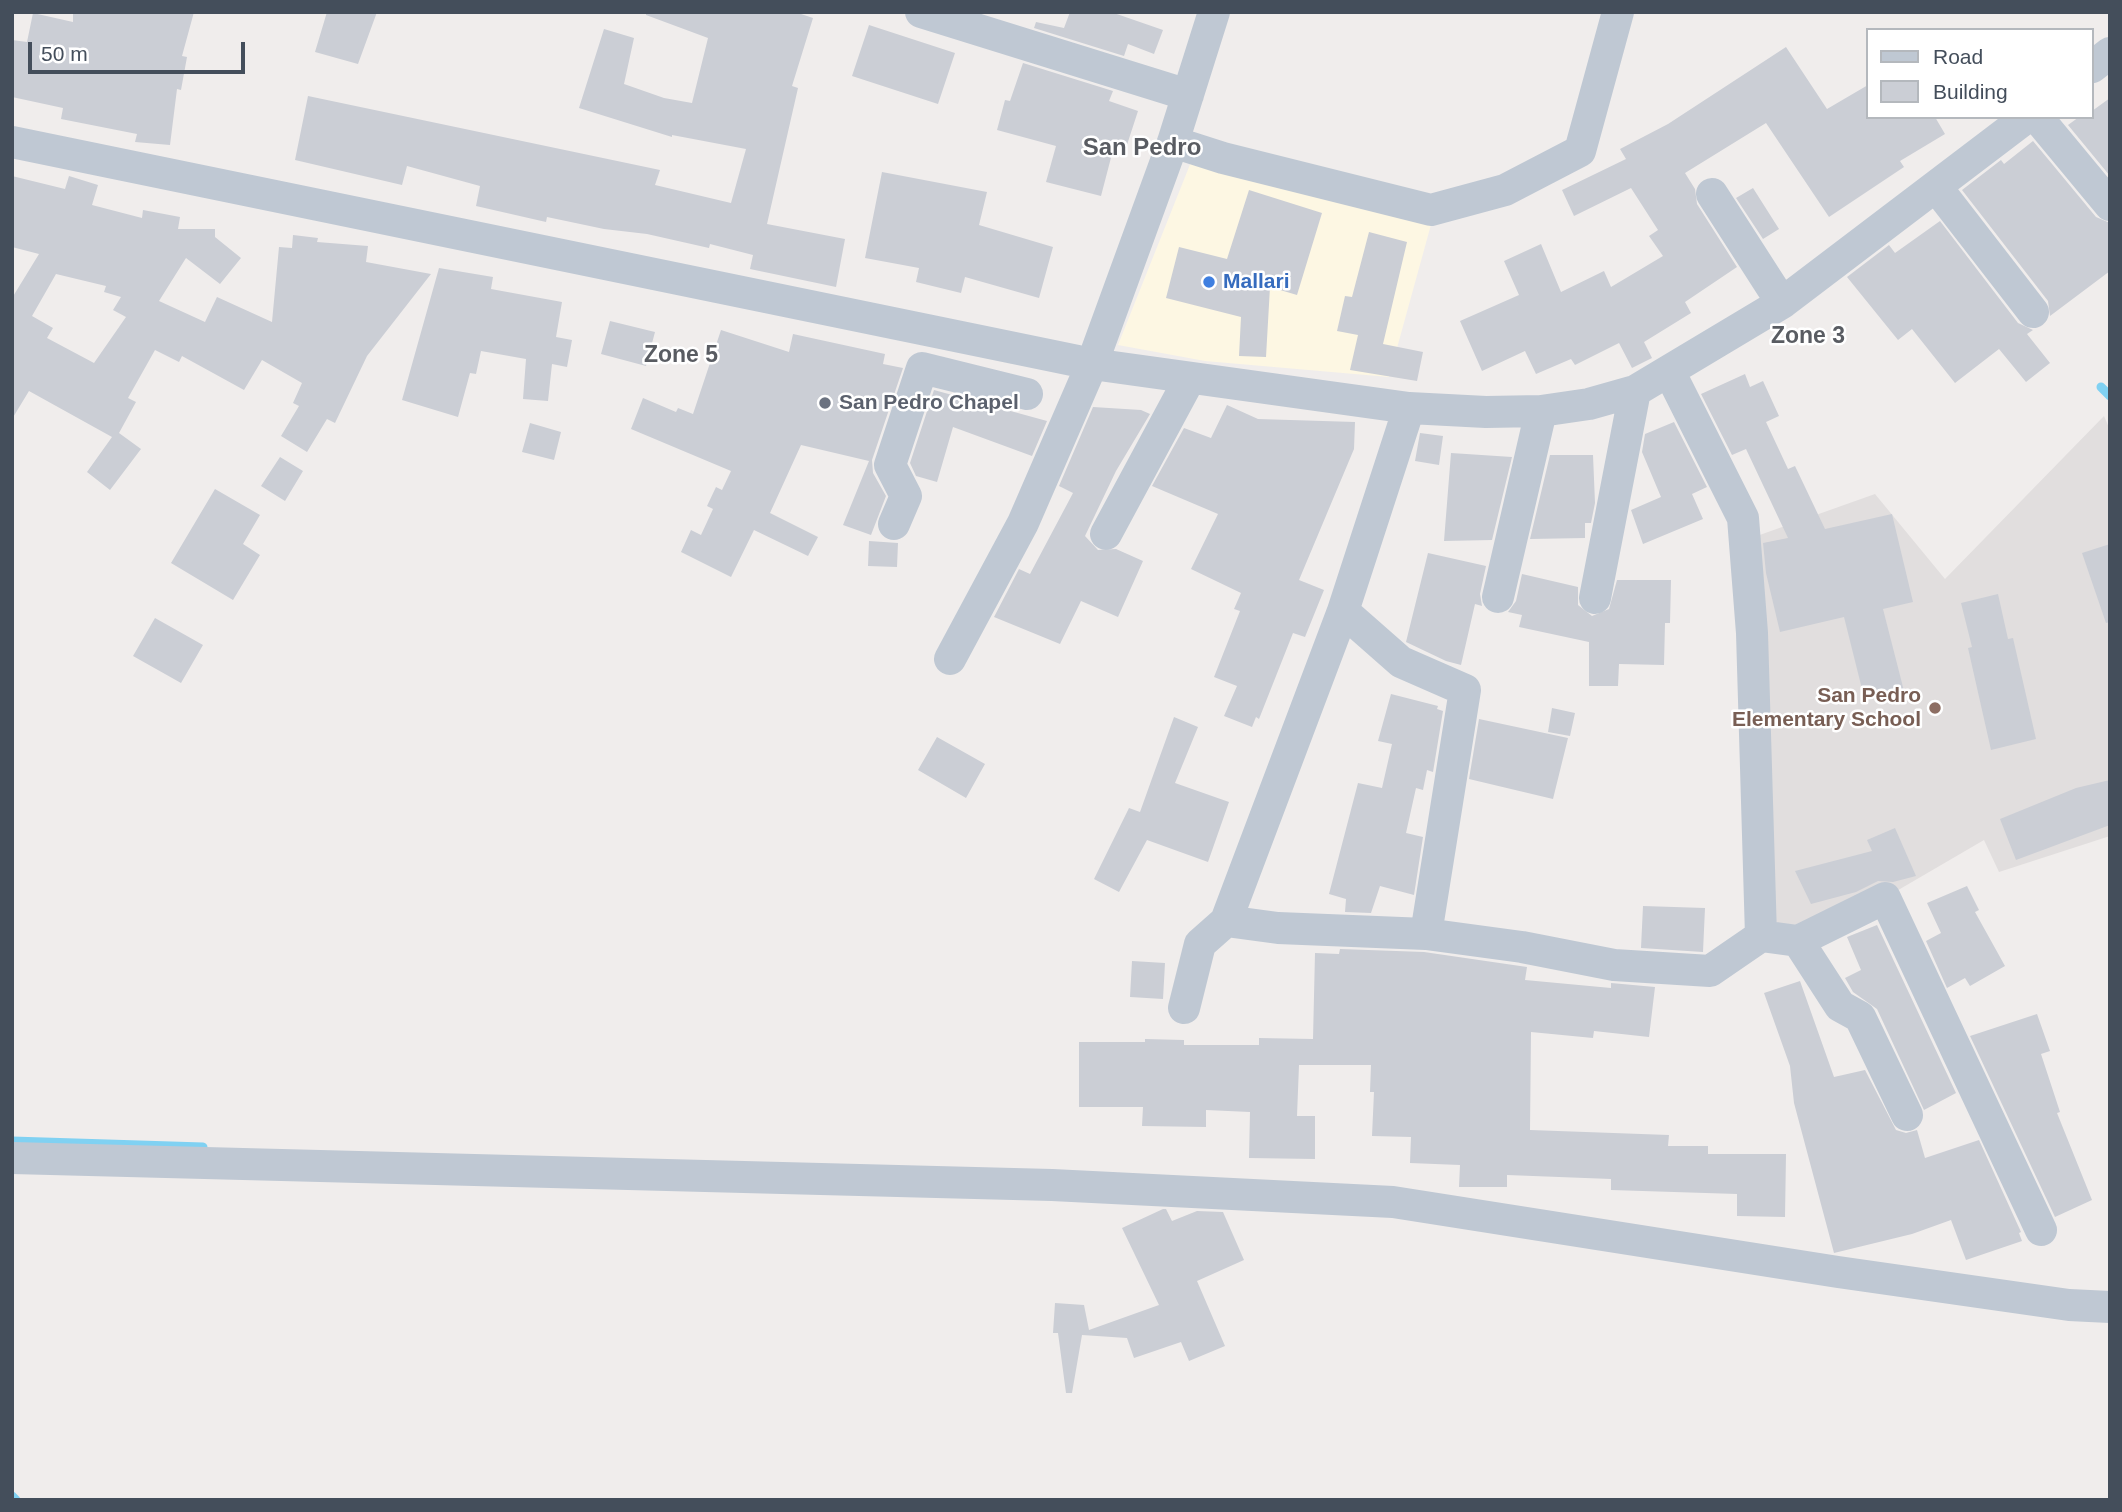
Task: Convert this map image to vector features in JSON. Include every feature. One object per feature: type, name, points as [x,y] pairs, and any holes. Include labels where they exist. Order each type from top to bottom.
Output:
[{"type":"street","points":[[921,12],[998,24],[1188,94]]},
{"type":"street","points":[[950,659],[1023,523],[1092,364],[1173,142],[1213,12]]},
{"type":"street","points":[[1173,142],[1223,158],[1431,210],[1506,190],[1580,151],[1618,12]]},
{"type":"street","points":[[2094,65],[2110,53]]},
{"type":"street","points":[[12,142],[1092,364],[1409,408],[1486,412],[1541,411],[1589,404],[1635,391],[1782,303],[2024,119]]},
{"type":"street","points":[[2039,119],[2110,205]]},
{"type":"street","points":[[1937,188],[2033,312]]},
{"type":"street","points":[[1712,194],[1782,303]]},
{"type":"street","points":[[985,386],[1002,347]]},
{"type":"street","points":[[894,524],[906,496],[890,465],[922,368],[985,386],[1027,394]]},
{"type":"street","points":[[1669,371],[1743,518],[1752,633],[1761,936]]},
{"type":"street","points":[[1106,534],[1190,378]]},
{"type":"street","points":[[1595,598],[1635,391]]},
{"type":"street","points":[[1184,1008],[1200,944],[1226,921],[1343,611],[1409,408]]},
{"type":"street","points":[[1498,597],[1541,411]]},
{"type":"street","points":[[1343,611],[1401,662],[1465,691],[1426,934]]},
{"type":"street","points":[[1226,921],[1278,928],[1426,934],[1522,947],[1614,965],[1710,971],[1761,936],[1798,941],[1885,898],[2041,1230]]},
{"type":"street","points":[[1798,941],[1840,1006],[1860,1017],[1907,1115]]},
{"type":"street","points":[[12,1158],[1024,1184],[1394,1202],[1838,1272],[2070,1305],[2110,1307]]},
{"type":"shaded area","points":[[1191,162],[1432,221],[1389,377],[1205,361],[1118,345]]},
{"type":"shaded area","name":"San Pedro Elementary School","points":[[2104,416],[2110,430],[2110,836],[1999,872],[1984,840],[1888,896],[1797,938],[1767,930],[1754,537],[1875,494],[1945,579]]},
{"type":"building","points":[[73,12],[194,12],[182,56],[187,57],[181,90],[177,89],[170,145],[135,142],[137,134],[61,119],[63,108],[12,97],[12,40],[27,42],[33,13],[73,22]]},
{"type":"building","points":[[327,12],[377,12],[358,64],[315,52]]},
{"type":"building","points":[[646,12],[795,12],[813,18],[792,86],[798,88],[767,224],[845,239],[836,287],[750,269],[753,255],[710,244],[709,248],[547,217],[546,222],[476,206],[480,186],[407,166],[402,185],[295,160],[308,96],[660,170],[655,185],[731,203],[746,149],[672,137],[579,108],[604,29],[634,38],[624,84],[664,98],[692,103],[708,38],[646,15]]},
{"type":"building","points":[[1070,12],[1111,12],[1163,30],[1154,54],[1128,44],[1124,56],[1034,28],[1036,22],[1064,28]]},
{"type":"building","points":[[869,25],[955,53],[938,104],[852,76]]},
{"type":"building","points":[[1786,47],[1827,109],[1867,86],[1867,119],[1936,119],[1945,134],[1900,161],[1904,167],[1829,217],[1766,123],[1685,173],[1695,189],[1697,204],[1737,267],[1685,302],[1691,313],[1644,342],[1652,358],[1632,368],[1619,343],[1575,365],[1571,359],[1536,374],[1525,351],[1482,371],[1460,321],[1519,295],[1504,261],[1541,244],[1561,292],[1604,271],[1611,287],[1663,256],[1649,236],[1658,230],[1631,188],[1574,216],[1562,190],[1626,159],[1620,149],[1668,124]]},
{"type":"building","points":[[1023,63],[1113,91],[1109,101],[1138,111],[1124,154],[1113,150],[1101,196],[1046,182],[1056,146],[997,130],[1005,100],[1010,101]]},
{"type":"building","points":[[2110,98],[2110,176],[2068,125],[2076,119],[2094,119],[2094,110]]},
{"type":"building","points":[[2033,141],[2096,217],[2110,223],[2110,271],[2050,316],[2048,301],[1962,190],[2001,160],[2004,164]]},
{"type":"building","points":[[882,172],[987,192],[979,225],[1053,247],[1039,298],[965,277],[961,293],[916,282],[919,268],[865,258]]},
{"type":"building","points":[[12,176],[65,189],[69,176],[98,185],[92,205],[142,218],[143,210],[180,217],[178,229],[215,229],[215,237],[241,258],[220,284],[186,258],[159,301],[205,322],[217,297],[272,322],[279,247],[292,248],[293,235],[318,238],[317,242],[368,246],[366,262],[431,274],[367,356],[335,423],[327,419],[307,452],[281,436],[299,406],[293,403],[302,383],[262,360],[244,390],[182,356],[179,362],[155,350],[128,398],[136,402],[119,433],[141,449],[110,490],[87,472],[112,437],[29,391],[12,419],[12,298],[39,254],[12,247]],"holes":[[[56,274],[106,286],[104,292],[121,297],[113,310],[126,317],[94,363],[47,338],[53,328],[32,316]]]},
{"type":"building","points":[[1753,188],[1779,229],[1763,239],[1736,198]]},
{"type":"building","points":[[1249,190],[1322,213],[1297,295],[1270,287],[1266,357],[1239,356],[1241,317],[1166,298],[1179,247],[1227,259]]},
{"type":"building","points":[[1940,221],[2018,323],[2033,330],[2027,334],[2050,363],[2026,382],[1999,349],[1955,383],[1912,329],[1898,340],[1847,277],[1889,245],[1895,253]]},
{"type":"building","points":[[1369,232],[1407,242],[1383,344],[1423,352],[1417,381],[1350,370],[1358,335],[1337,331],[1345,296],[1352,297]]},
{"type":"building","points":[[439,268],[493,277],[491,289],[562,302],[556,337],[572,340],[567,367],[552,364],[548,401],[523,399],[526,359],[481,351],[476,374],[470,373],[458,417],[402,400]]},
{"type":"building","points":[[610,321],[655,332],[646,366],[601,354]]},
{"type":"building","points":[[721,330],[789,352],[793,334],[885,354],[883,364],[903,368],[872,460],[873,473],[886,496],[871,535],[843,525],[869,461],[801,445],[770,513],[818,537],[808,556],[754,530],[731,577],[681,552],[691,530],[701,535],[713,509],[707,506],[716,487],[722,490],[731,471],[631,429],[643,398],[676,412],[678,408],[693,414]]},
{"type":"building","points":[[1745,374],[1750,387],[1763,381],[1779,416],[1766,422],[1788,469],[1795,466],[1825,529],[1892,514],[1913,602],[1883,609],[1904,691],[1865,701],[1844,617],[1780,632],[1766,573],[1763,543],[1788,538],[1746,449],[1732,455],[1701,394]]},
{"type":"building","points":[[934,390],[1047,421],[1032,456],[953,427],[937,482],[916,476],[910,463]]},
{"type":"building","points":[[1227,405],[1258,419],[1355,422],[1354,449],[1299,580],[1324,590],[1305,637],[1293,633],[1259,719],[1256,717],[1252,727],[1224,716],[1237,686],[1214,677],[1240,611],[1234,609],[1241,593],[1191,569],[1218,514],[1152,486],[1184,428],[1211,438]]},
{"type":"building","points":[[1093,407],[1141,410],[1150,414],[1116,471],[1085,536],[1098,550],[1116,549],[1143,561],[1118,617],[1081,601],[1060,644],[994,617],[1019,569],[1030,574],[1073,493],[1059,486]]},
{"type":"building","points":[[1674,422],[1707,487],[1692,494],[1703,519],[1643,544],[1631,510],[1661,497],[1642,452],[1645,434]]},
{"type":"building","points":[[530,423],[561,432],[554,460],[522,452]]},
{"type":"building","points":[[1420,433],[1443,436],[1439,465],[1415,461]]},
{"type":"building","points":[[1451,453],[1512,457],[1492,540],[1444,541]]},
{"type":"building","points":[[1550,455],[1593,455],[1595,503],[1591,523],[1585,523],[1585,538],[1530,539]]},
{"type":"building","points":[[280,457],[303,471],[285,501],[261,486]]},
{"type":"building","points":[[215,489],[260,515],[243,544],[260,555],[233,600],[171,563]]},
{"type":"building","points":[[869,541],[898,543],[897,567],[868,566]]},
{"type":"building","points":[[2110,544],[2110,622],[2106,623],[2082,553]]},
{"type":"building","points":[[1428,553],[1486,566],[1480,594],[1482,606],[1475,604],[1461,665],[1406,642]]},
{"type":"building","points":[[1522,574],[1578,587],[1578,605],[1592,616],[1609,609],[1617,580],[1671,580],[1670,623],[1665,623],[1664,665],[1619,664],[1618,686],[1589,686],[1589,642],[1519,627],[1522,615],[1508,612],[1516,601]]},
{"type":"building","points":[[1998,594],[2008,639],[2013,638],[2036,739],[1991,750],[1968,648],[1972,647],[1961,603]]},
{"type":"building","points":[[155,618],[203,645],[181,683],[133,656]]},
{"type":"building","points":[[1391,694],[1438,706],[1437,709],[1443,711],[1433,772],[1427,770],[1423,790],[1416,788],[1406,833],[1423,837],[1414,895],[1380,886],[1371,913],[1345,912],[1346,899],[1329,894],[1358,783],[1382,788],[1392,744],[1378,741]]},
{"type":"building","points":[[1552,708],[1575,713],[1570,736],[1548,732]]},
{"type":"building","points":[[1174,717],[1198,727],[1175,783],[1229,802],[1208,862],[1147,840],[1119,892],[1094,879],[1129,808],[1140,812]]},
{"type":"building","points":[[1479,719],[1568,738],[1553,799],[1469,779]]},
{"type":"building","points":[[937,737],[985,764],[966,798],[918,770]]},
{"type":"building","points":[[2110,780],[2110,825],[2016,860],[2000,819],[2076,788]]},
{"type":"building","points":[[1895,828],[1916,876],[1893,882],[1878,881],[1856,892],[1811,904],[1795,871],[1872,851],[1867,840]]},
{"type":"building","points":[[1967,886],[1979,910],[1975,912],[2005,966],[1970,986],[1965,978],[1947,988],[1926,941],[1941,933],[1927,903]]},
{"type":"building","points":[[1643,906],[1705,908],[1703,952],[1641,948]]},
{"type":"building","points":[[1877,925],[1956,1093],[1924,1110],[1877,1009],[1853,992],[1845,978],[1861,970],[1847,937]]},
{"type":"building","points":[[1340,949],[1424,952],[1527,967],[1525,980],[1611,988],[1611,983],[1655,987],[1649,1037],[1594,1031],[1593,1038],[1531,1032],[1530,1130],[1669,1135],[1668,1146],[1708,1146],[1708,1154],[1786,1154],[1785,1217],[1737,1216],[1737,1194],[1611,1190],[1611,1179],[1507,1175],[1507,1187],[1459,1187],[1460,1165],[1410,1163],[1411,1137],[1372,1136],[1374,1092],[1370,1092],[1371,1065],[1299,1065],[1297,1116],[1315,1116],[1315,1159],[1249,1158],[1250,1112],[1206,1110],[1206,1127],[1142,1126],[1143,1107],[1079,1107],[1079,1042],[1145,1042],[1145,1039],[1184,1040],[1184,1045],[1259,1045],[1259,1038],[1313,1039],[1315,953],[1339,954]]},
{"type":"building","points":[[1132,961],[1165,963],[1163,999],[1130,997]]},
{"type":"building","points":[[1800,981],[1834,1077],[1865,1070],[1896,1130],[1906,1133],[1917,1130],[1925,1158],[1979,1140],[2021,1232],[2022,1241],[1966,1260],[1951,1220],[1912,1234],[1834,1253],[1794,1103],[1790,1066],[1764,993]]},
{"type":"building","points":[[2037,1014],[2050,1051],[2041,1054],[2060,1112],[2057,1113],[2092,1200],[2055,1217],[1970,1036]]},
{"type":"building","points":[[1166,1209],[1172,1221],[1197,1211],[1223,1212],[1244,1260],[1197,1281],[1225,1346],[1189,1361],[1181,1342],[1134,1358],[1127,1338],[1082,1335],[1072,1393],[1066,1393],[1058,1333],[1053,1333],[1055,1303],[1084,1305],[1089,1330],[1159,1305],[1122,1228]]},
{"type":"waterway","points":[[2101,387],[2110,396]]},
{"type":"waterway","points":[[12,1141],[203,1147]]},
{"type":"waterway","points":[[12,1496],[16,1500]]},
{"type":"place","name":"Mallari","points":[[1209,282]]},
{"type":"place","name":"San Pedro Chapel","points":[[825,403]]},
{"type":"place","name":"San Pedro Elementary School","points":[[1935,708]]},
{"type":"district","name":"San Pedro","points":[[1142,148]]},
{"type":"district","name":"Zone 3","points":[[1808,337]]},
{"type":"district","name":"Zone 5","points":[[681,356]]}]
